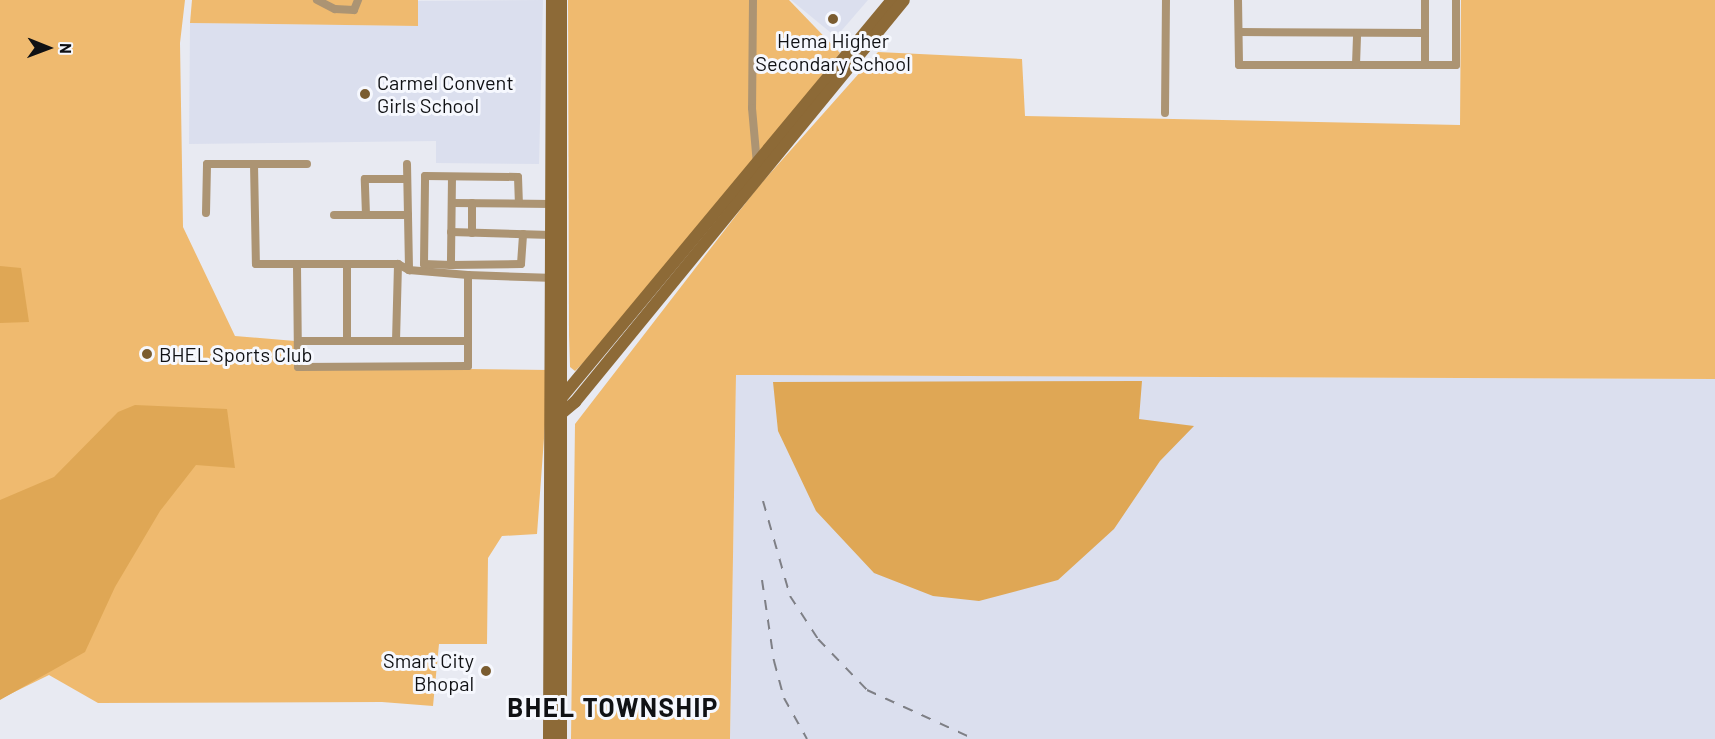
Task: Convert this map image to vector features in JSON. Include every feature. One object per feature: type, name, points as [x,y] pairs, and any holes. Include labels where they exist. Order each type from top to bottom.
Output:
[{"type":"main road","points":[[552,0],[556,156],[555,412],[561,739]]},
{"type":"main road","points":[[556,278],[551,235],[561,0]]},
{"type":"main road","points":[[549,739],[549,423],[560,400],[892,0]]},
{"type":"main road","points":[[555,412],[574,402],[904,0]]},
{"type":"main road","points":[[556,325],[560,400]]},
{"type":"street","points":[[318,0],[335,9],[354,10],[358,0]]},
{"type":"street","points":[[753,0],[752,108],[758,176]]},
{"type":"street","points":[[1166,0],[1166,113]]},
{"type":"street","points":[[1238,0],[1239,65],[1456,65],[1456,0]]},
{"type":"street","points":[[1425,0],[1425,65]]},
{"type":"street","points":[[1239,32],[1425,33]]},
{"type":"street","points":[[1356,65],[1357,33]]},
{"type":"street","points":[[206,213],[207,164],[307,164]]},
{"type":"street","points":[[254,164],[256,264],[297,266],[398,264],[410,270],[468,276],[556,278]]},
{"type":"street","points":[[407,164],[410,270]]},
{"type":"street","points":[[451,265],[452,177]]},
{"type":"street","points":[[519,203],[518,177],[424,178],[424,264],[521,264],[522,234]]},
{"type":"street","points":[[366,215],[365,179],[407,179]]},
{"type":"street","points":[[452,203],[552,204]]},
{"type":"street","points":[[472,203],[472,233]]},
{"type":"street","points":[[334,215],[408,215]]},
{"type":"street","points":[[451,232],[551,235]]},
{"type":"street","points":[[396,341],[398,264]]},
{"type":"street","points":[[347,265],[347,341]]},
{"type":"street","points":[[297,266],[298,367],[468,366],[468,276]]},
{"type":"street","points":[[298,341],[468,341]]},
{"type":"shaded area","name":"BHEL Sports Club","points":[[0,0],[185,0],[180,43],[183,227],[235,336],[295,341],[294,367],[549,370],[537,534],[502,536],[488,558],[487,644],[439,644],[433,706],[382,702],[98,703],[49,675],[0,699]]},
{"type":"shaded area","points":[[192,0],[418,0],[418,26],[190,23]]},
{"type":"shaded area","name":"Carmel Convent Girls School","points":[[543,0],[539,164],[436,163],[436,141],[189,144],[190,23],[417,26],[418,1]]},
{"type":"shaded area","points":[[568,0],[789,0],[840,53],[618,329],[575,371],[570,367],[569,334]]},
{"type":"shaded area","name":"Hema Higher Secondary School","points":[[791,0],[868,0],[836,37]]},
{"type":"shaded area","points":[[1461,0],[1715,0],[1715,379],[736,375],[730,739],[571,739],[575,424],[758,187],[878,52],[1022,59],[1025,116],[1460,125]]},
{"type":"shaded area","points":[[0,266],[21,268],[29,322],[0,323]]},
{"type":"shaded area","points":[[736,375],[1715,379],[1715,739],[730,739]]},
{"type":"shaded area","points":[[1142,381],[1139,419],[1194,426],[1160,461],[1114,529],[1058,580],[979,601],[933,596],[874,573],[816,511],[778,431],[773,382]]},
{"type":"shaded area","points":[[135,405],[227,409],[235,468],[196,465],[160,511],[115,587],[85,652],[0,700],[0,500],[54,477],[118,412]]},
{"type":"railway","points":[[763,501],[790,596],[818,639],[867,690],[974,739]]},
{"type":"railway","points":[[762,580],[774,661],[784,698],[807,739]]},
{"type":"place","name":"Hema Higher Secondary School","points":[[833,19]]},
{"type":"place","name":"Carmel Convent Girls School","points":[[365,94]]},
{"type":"place","name":"BHEL Sports Club","points":[[147,354]]},
{"type":"place","name":"Smart City Bhopal","points":[[486,671]]},
{"type":"district","name":"BHEL TOWNSHIP","points":[[613,707]]}]
